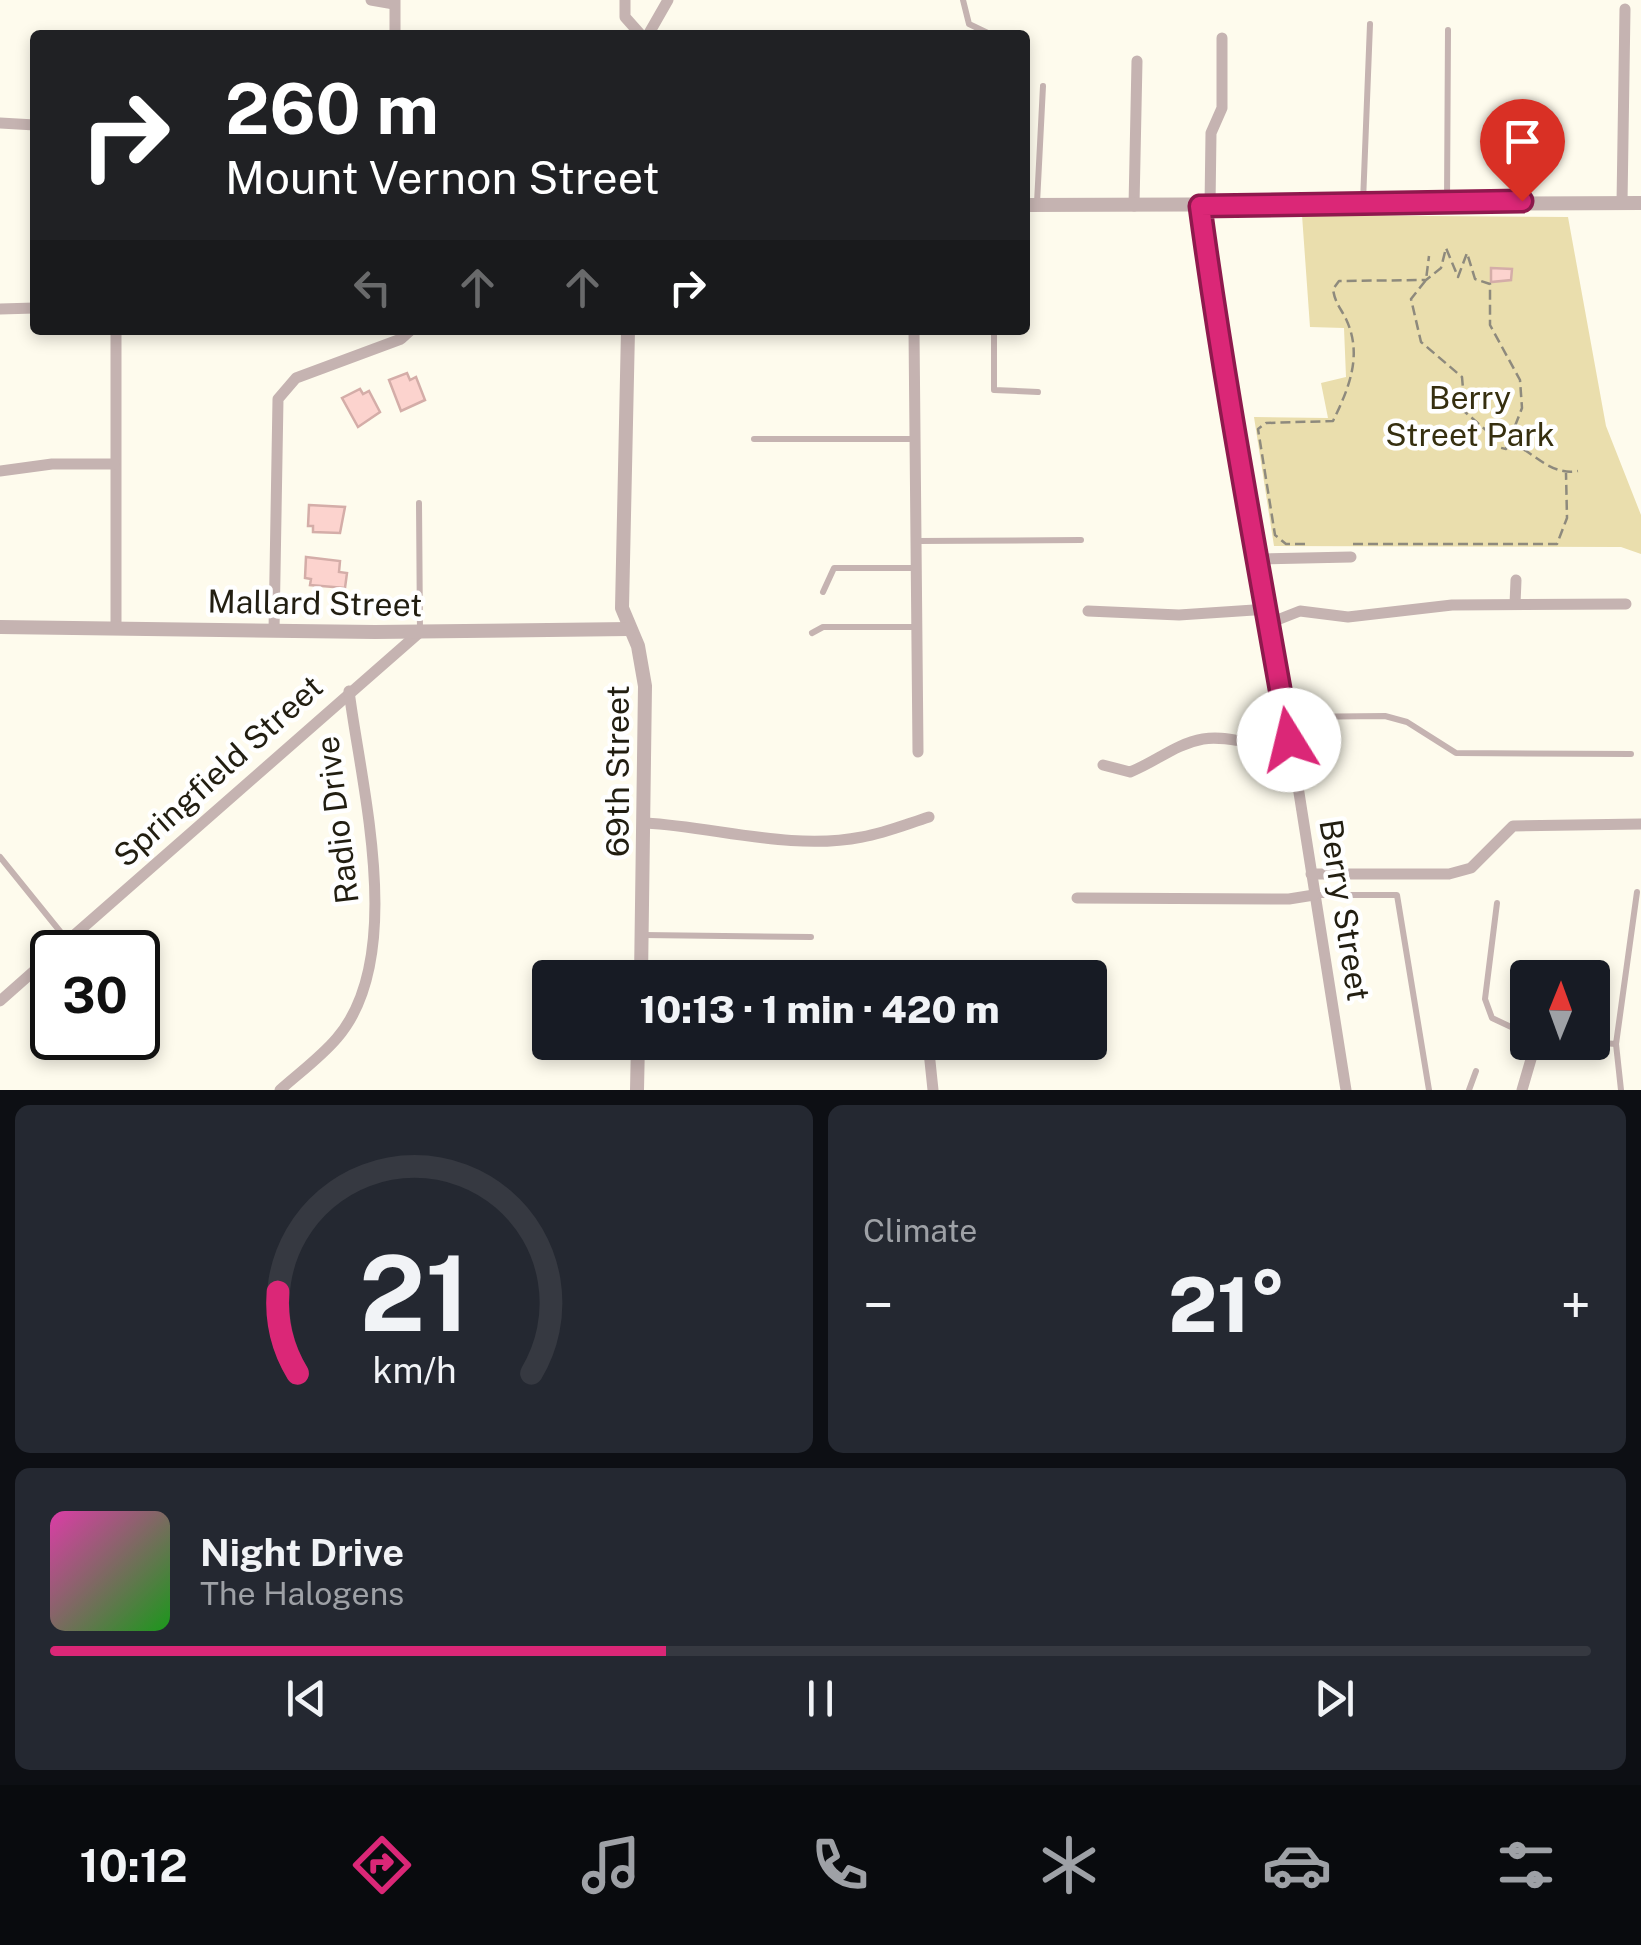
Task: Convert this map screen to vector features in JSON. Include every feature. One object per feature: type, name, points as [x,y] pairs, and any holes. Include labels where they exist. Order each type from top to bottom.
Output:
[{"type":"street","points":[[371,0],[394,2],[395,30]]},
{"type":"street","points":[[626,0],[625,17],[639,30]]},
{"type":"street","points":[[647,30],[668,0]]},
{"type":"street","points":[[1622,203],[1624,9]]},
{"type":"street","name":"Berry Street","points":[[1222,38],[1222,108],[1212,132],[1205,206],[1223,378],[1270,615],[1346,1090]]},
{"type":"street","points":[[1134,206],[1137,61]]},
{"type":"street","points":[[0,123],[30,125]]},
{"type":"street","points":[[1031,205],[1641,203]]},
{"type":"street","points":[[0,309],[30,308]]},
{"type":"street","points":[[116,335],[116,627]]},
{"type":"street","points":[[274,630],[278,400],[296,378],[406,335]]},
{"type":"street","name":"69th Street","points":[[628,335],[622,608],[644,670],[646,824],[641,960]]},
{"type":"street","points":[[914,335],[918,752]]},
{"type":"street","points":[[0,471],[52,464],[114,464]]},
{"type":"street","points":[[1260,560],[1351,557]]},
{"type":"street","points":[[1515,604],[1516,580]]},
{"type":"street","points":[[1088,611],[1179,615],[1300,612],[1348,616],[1515,604],[1626,604]]},
{"type":"street","name":"Mallard Street","points":[[0,627],[420,632],[629,629]]},
{"type":"street","name":"Springfield Street","points":[[80,930],[420,632]]},
{"type":"street","name":"Radio Drive","points":[[280,1090],[340,1036],[358,997],[370,954],[378,907],[350,691]]},
{"type":"street","points":[[1102,765],[1130,772],[1176,747],[1206,738],[1244,745],[1289,740]]},
{"type":"street","points":[[646,824],[703,826],[767,838],[860,838],[929,818]]},
{"type":"street","points":[[1311,874],[1449,874],[1471,868],[1512,826],[1641,824]]},
{"type":"street","points":[[1076,898],[1289,899],[1314,895]]},
{"type":"street","name":"Springfield Street","points":[[0,1001],[30,975]]},
{"type":"street","points":[[637,1090],[638,1060]]},
{"type":"street","points":[[930,1060],[933,1090]]},
{"type":"street","points":[[1522,1090],[1531,1060]]},
{"type":"lane","points":[[964,0],[969,24],[982,30]]},
{"type":"lane","points":[[1364,202],[1370,24]]},
{"type":"lane","points":[[1446,202],[1448,30]]},
{"type":"lane","points":[[1031,205],[1043,86]]},
{"type":"lane","points":[[994,335],[994,390],[1038,392]]},
{"type":"lane","points":[[754,439],[916,439]]},
{"type":"lane","points":[[419,504],[420,632]]},
{"type":"lane","points":[[917,541],[1081,540]]},
{"type":"lane","points":[[823,592],[834,568],[917,568]]},
{"type":"lane","points":[[812,633],[823,627],[917,628]]},
{"type":"lane","points":[[1285,718],[1385,716],[1406,722],[1456,753],[1631,754]]},
{"type":"lane","points":[[0,857],[59,930]]},
{"type":"lane","points":[[1620,1090],[1616,1044],[1636,892]]},
{"type":"lane","points":[[1314,895],[1397,895],[1429,1090]]},
{"type":"lane","points":[[1497,904],[1485,998],[1492,1018],[1510,1027]]},
{"type":"lane","points":[[642,935],[811,937]]},
{"type":"lane","points":[[1610,1044],[1616,1044]]},
{"type":"lane","points":[[1469,1090],[1476,1071]]},
{"type":"path","points":[[1446,248],[1458,277],[1467,253],[1475,279],[1490,284],[1490,324],[1520,380],[1522,408],[1509,442],[1500,451],[1493,446],[1487,431],[1465,412],[1462,377],[1421,342],[1411,299],[1426,280],[1441,268],[1446,248]]},
{"type":"path","points":[[1426,280],[1429,256]]},
{"type":"path","points":[[1306,544],[1286,544],[1276,535],[1258,429],[1266,423],[1333,420],[1354,368],[1346,319],[1335,303],[1333,289],[1339,281],[1426,280]]},
{"type":"path","points":[[1509,442],[1537,462],[1566,473],[1578,470]]},
{"type":"path","points":[[1344,544],[1558,544],[1568,518],[1566,473]]},
{"type":"green space","name":"Berry Street Park","points":[[1302,215],[1568,217],[1606,426],[1641,515],[1641,554],[1621,547],[1274,546],[1254,417],[1328,418],[1321,383],[1346,377],[1344,328],[1310,327]]},
{"type":"building","points":[[1491,268],[1512,269],[1511,280],[1491,282]]},
{"type":"building","points":[[407,373],[410,380],[416,377],[425,400],[401,411],[389,380]]},
{"type":"building","points":[[360,389],[363,394],[369,391],[380,412],[358,427],[342,398]]},
{"type":"building","points":[[309,505],[345,507],[340,533],[313,532],[313,526],[308,526]]},
{"type":"building","points":[[306,557],[340,561],[339,572],[347,573],[345,588],[310,585],[311,579],[305,578]]},
{"type":"route","points":[[1289,740],[1272,622],[1223,378],[1200,206],[1522,201]]}]
